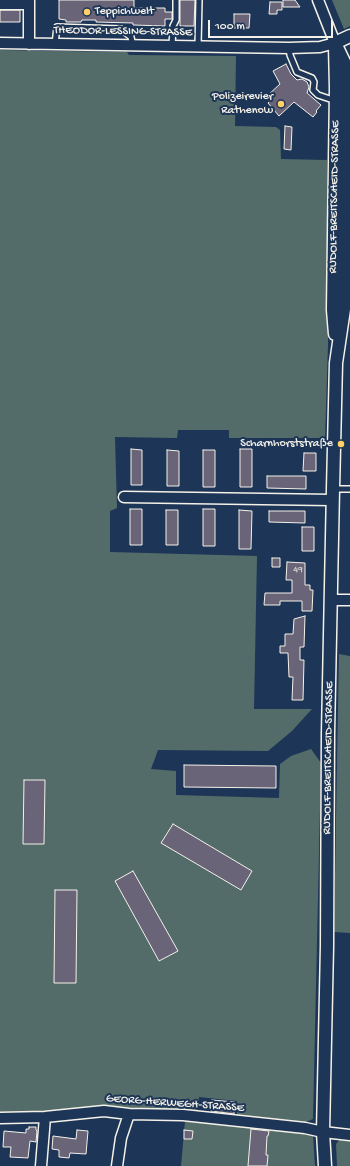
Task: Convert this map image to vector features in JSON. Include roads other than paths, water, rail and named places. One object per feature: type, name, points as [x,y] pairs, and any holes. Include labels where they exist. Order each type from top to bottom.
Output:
[{"type":"street","points":[[318,0],[336,43],[350,36]]},
{"type":"street","points":[[0,4],[29,2],[29,44]]},
{"type":"street","name":"THEODOR-LESSING-STRASSE","points":[[0,44],[289,48],[320,47],[336,43]]},
{"type":"street","name":"RUDOLF-BREITSCHEID-STRASSE","points":[[325,1166],[323,1132],[327,946],[328,740],[332,494],[337,350],[333,310],[336,43]]},
{"type":"street","name":"RUDOLF-BREITSCHEID-STRASSE","points":[[336,43],[347,68],[344,309],[337,350]]},
{"type":"street","points":[[124,497],[332,494]]},
{"type":"street","points":[[331,600],[350,600]]},
{"type":"street","name":"GEORG-HERWEGH-STRASSE","points":[[0,1118],[45,1117],[104,1111],[129,1114],[183,1115],[305,1128],[350,1135]]},
{"type":"street","points":[[117,1166],[121,1138],[129,1114]]},
{"type":"street","points":[[41,1166],[45,1117]]},
{"type":"lane","points":[[172,46],[172,26],[176,20],[176,0]]},
{"type":"lane","points":[[198,46],[199,0]]},
{"type":"lane","points":[[54,44],[57,28],[121,29],[131,37],[133,46]]},
{"type":"lane","points":[[289,48],[290,55],[297,72],[312,78],[314,82],[313,90],[318,95],[336,101]]},
{"type":"lane","points":[[332,494],[350,489]]},
{"type":"place","name":"Teppichwelt","points":[[87,12]]},
{"type":"place","name":"Polizeirevier Rathenow","points":[[281,104]]},
{"type":"place","name":"Scharnhorststraße","points":[[341,444]]}]
